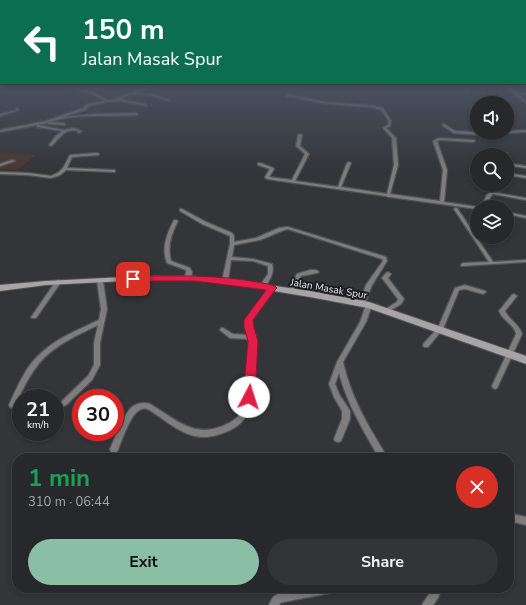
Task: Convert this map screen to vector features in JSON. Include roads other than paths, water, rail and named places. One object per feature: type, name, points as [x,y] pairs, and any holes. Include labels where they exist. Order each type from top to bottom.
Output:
[{"type":"street","points":[[58,119],[68,114]]},
{"type":"street","points":[[0,130],[30,126],[58,119],[132,114]]},
{"type":"street","points":[[385,114],[390,121],[389,125],[384,128],[394,136],[396,165],[388,196]]},
{"type":"street","points":[[78,117],[85,120]]},
{"type":"street","points":[[47,122],[64,124]]},
{"type":"street","points":[[30,126],[64,131],[77,129],[80,131],[79,132]]},
{"type":"street","points":[[444,126],[454,132],[470,133]]},
{"type":"street","points":[[51,145],[57,136],[65,132],[64,131]]},
{"type":"street","points":[[514,132],[526,131]]},
{"type":"street","points":[[293,182],[306,159],[307,154],[298,146],[300,135]]},
{"type":"street","points":[[442,203],[445,170],[435,141],[439,139],[473,141]]},
{"type":"street","points":[[0,173],[51,177],[60,174],[65,169],[71,156],[97,154]]},
{"type":"street","points":[[0,165],[13,161]]},
{"type":"street","points":[[339,188],[349,163]]},
{"type":"street","points":[[259,164],[272,169],[267,177],[268,178],[470,207]]},
{"type":"street","points":[[514,165],[526,167]]},
{"type":"street","points":[[65,169],[114,171]]},
{"type":"street","points":[[514,175],[526,177]]},
{"type":"street","points":[[486,200],[492,193],[526,199]]},
{"type":"street","points":[[456,209],[492,263]]},
{"type":"street","points":[[181,210],[232,236],[232,244],[225,281]]},
{"type":"street","points":[[514,214],[526,217]]},
{"type":"street","points":[[176,221],[170,231],[167,247],[167,258],[172,264],[188,269],[188,278]]},
{"type":"street","points":[[232,244],[240,241],[259,239],[288,228],[382,257],[385,261],[369,285],[363,322],[340,362],[332,384],[336,395],[346,411],[346,419],[338,439]]},
{"type":"street","points":[[229,258],[253,260],[270,265],[270,274],[262,287]]},
{"type":"street","points":[[463,264],[526,260]]},
{"type":"street","points":[[290,291],[299,275],[316,272]]},
{"type":"street","points":[[386,311],[398,303],[401,299],[385,278],[388,274]]},
{"type":"street","name":"Jalan Masak Spur","points":[[0,288],[58,282],[100,280],[188,278],[225,281],[365,304],[526,360]]},
{"type":"street","points":[[64,404],[94,373],[97,365],[97,343],[104,307],[100,280]]},
{"type":"street","points":[[34,317],[58,282]]},
{"type":"street","points":[[114,449],[132,413],[141,406],[148,406],[187,431],[199,435],[219,432],[236,423],[247,410],[248,404],[253,353],[252,337],[248,323],[250,317],[272,288]]},
{"type":"street","points":[[426,345],[440,330],[459,288],[472,288],[483,292]]},
{"type":"street","points":[[495,386],[519,334],[519,330],[503,315],[502,311],[514,296]]},
{"type":"street","points":[[21,389],[39,359],[65,340],[101,321]]},
{"type":"street","points":[[223,330],[232,336],[252,337]]},
{"type":"street","points":[[340,362],[343,378],[358,413],[380,453]]},
{"type":"street","points":[[514,518],[526,521]]},
{"type":"street","points":[[274,605],[276,600],[281,597],[303,593]]},
{"type":"street","points":[[427,605],[436,593]]}]
